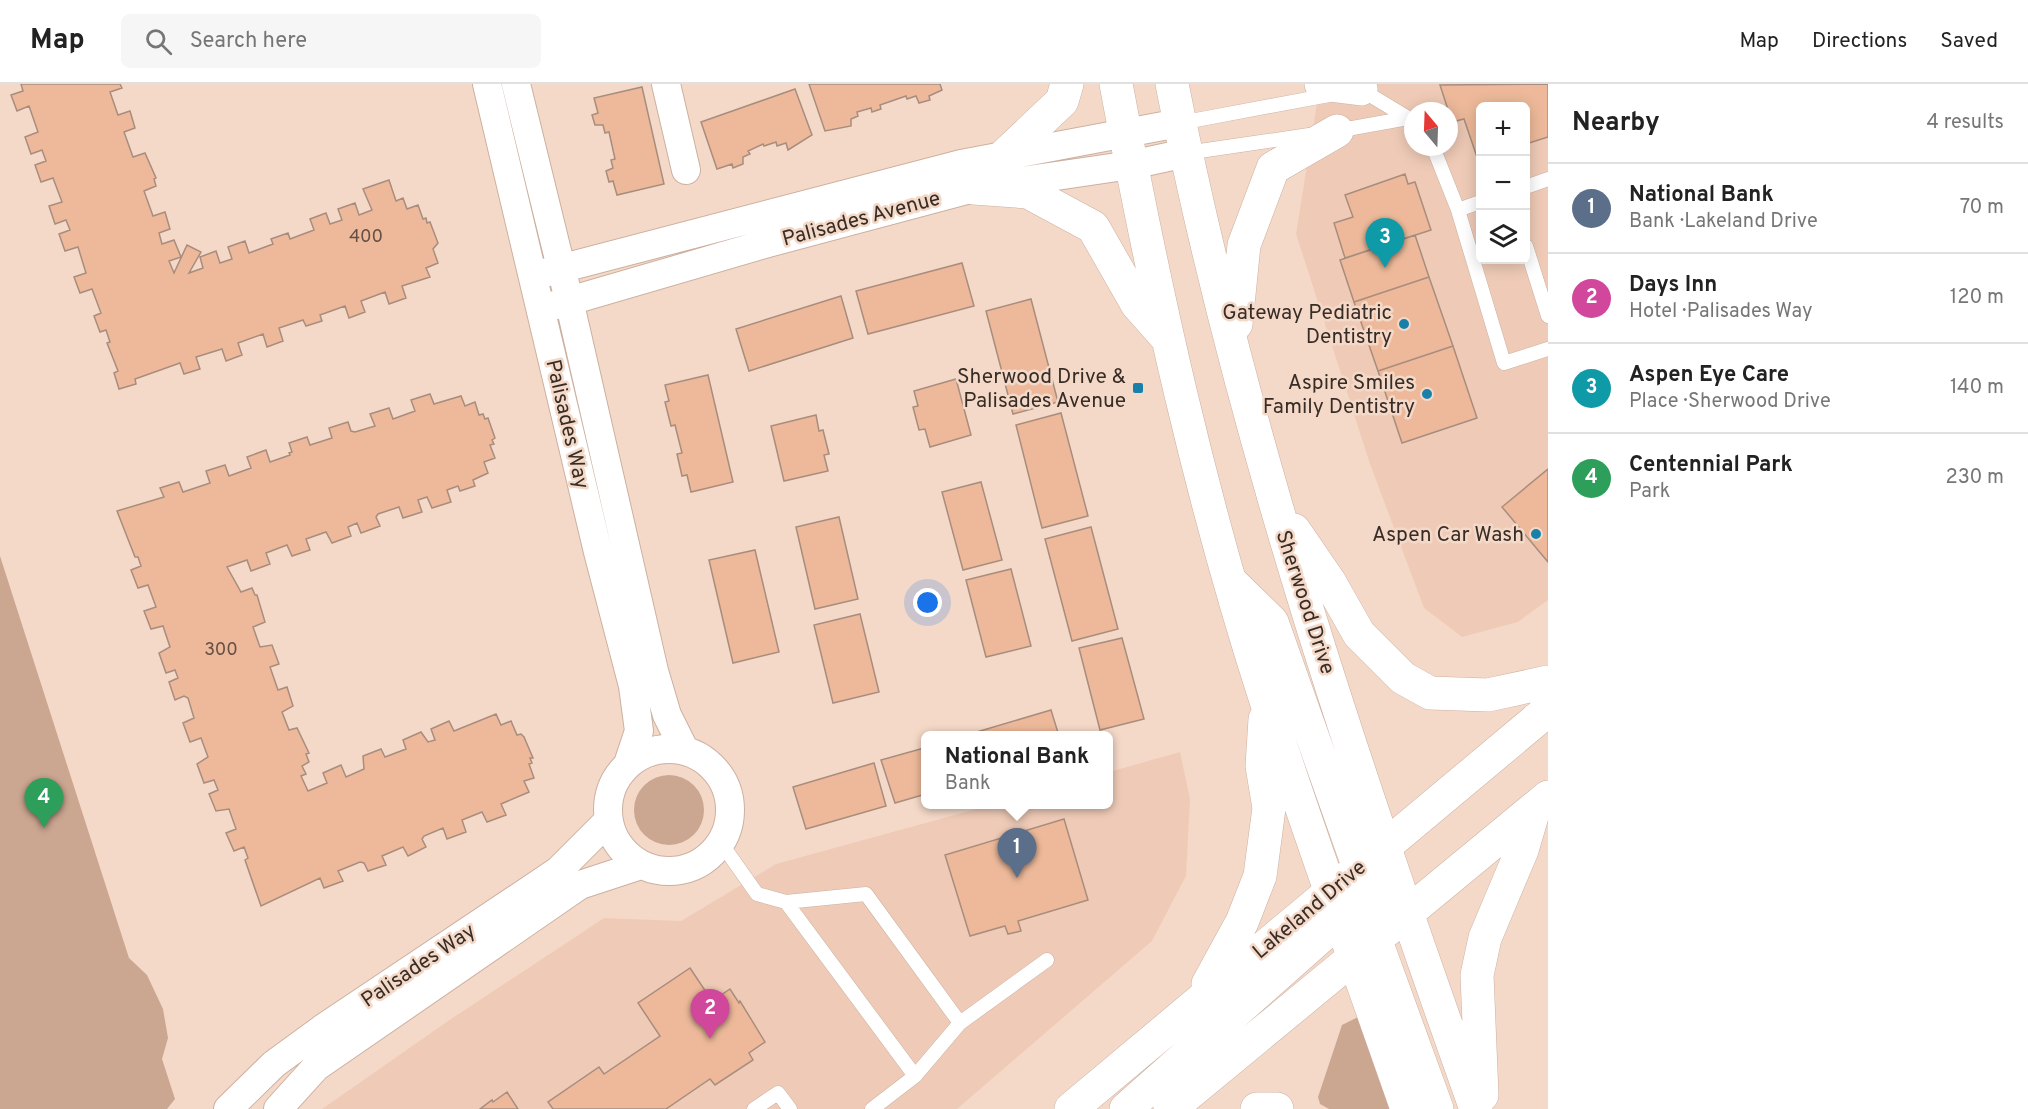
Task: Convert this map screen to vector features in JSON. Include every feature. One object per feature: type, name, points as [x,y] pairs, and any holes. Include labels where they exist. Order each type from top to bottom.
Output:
[{"type":"main road","points":[[1005,155],[1062,101],[1068,84]]},
{"type":"main road","points":[[1116,84],[1168,339],[1196,458],[1266,702],[1351,895],[1398,914],[1408,914]]},
{"type":"main road","name":"Sherwood Drive","points":[[1172,84],[1233,349],[1274,501],[1384,847],[1476,1109]]},
{"type":"main road","points":[[1321,84],[1360,89]]},
{"type":"main road","points":[[1233,349],[1244,245],[1273,168],[1337,131]]},
{"type":"main road","points":[[974,188],[1028,192],[1093,227],[1137,304],[1168,339]]},
{"type":"main road","points":[[1274,501],[1329,581],[1359,634],[1403,678],[1430,693],[1488,695],[1548,682]]},
{"type":"main road","points":[[1231,582],[1272,621],[1366,949],[1407,1109]]},
{"type":"main road","points":[[1200,1000],[1242,922],[1260,876],[1269,808],[1262,766],[1266,702]]},
{"type":"main road","name":"Lakeland Drive","points":[[1071,1109],[1200,1000],[1351,895],[1384,847],[1548,710]]},
{"type":"main road","points":[[1170,1109],[1541,803]]},
{"type":"main road","points":[[1482,1109],[1477,975],[1485,938],[1541,803]]},
{"type":"main road","points":[[1126,1109],[1351,895]]},
{"type":"main road","points":[[1366,949],[1437,1109]]},
{"type":"main road","points":[[1257,1109],[1277,1109]]},
{"type":"street","name":"Palisades Way","points":[[228,1109],[274,1064],[322,1029],[558,871],[608,821],[608,800],[615,780],[628,764],[639,731],[633,686],[598,552],[487,84]]},
{"type":"street","name":"Palisades Way","points":[[516,84],[569,300],[654,671],[667,715],[685,751]]},
{"type":"street","points":[[672,86],[686,170]]},
{"type":"street","name":"Palisades Avenue","points":[[533,276],[1005,155],[1126,133],[1183,138]]},
{"type":"street","name":"Palisades Avenue","points":[[541,309],[974,188],[1131,165],[1183,138]]},
{"type":"street","points":[[628,764],[655,751],[685,751],[710,765],[726,788],[729,816],[721,843]]},
{"type":"street","points":[[608,821],[615,839],[626,854],[641,865]]},
{"type":"street","name":"Palisades Way","points":[[278,1109],[316,1067],[580,885],[641,865],[658,871],[676,871],[694,866],[709,857],[721,843]]},
{"type":"lane","points":[[1183,138],[1360,89],[1404,116]]},
{"type":"lane","points":[[1183,138],[1337,131],[1404,121]]},
{"type":"lane","points":[[1437,156],[1458,210],[1504,363],[1548,349]]},
{"type":"lane","points":[[1530,186],[1548,179]]},
{"type":"lane","points":[[1458,210],[1476,203]]},
{"type":"lane","points":[[1530,259],[1548,316]]},
{"type":"lane","points":[[721,843],[757,894],[786,902],[866,894],[960,1023]]},
{"type":"lane","points":[[786,902],[915,1076]]},
{"type":"lane","points":[[872,1109],[915,1076],[960,1023],[1047,960]]},
{"type":"lane","points":[[754,1109],[778,1093],[790,1109]]},
{"type":"shaded area","points":[[1320,84],[1548,84],[1548,600],[1518,622],[1462,637],[1424,608],[1370,464],[1296,234]]},
{"type":"shaded area","points":[[0,556],[129,958],[147,975],[163,1009],[168,1038],[162,1059],[175,1099],[167,1109],[0,1109]]},
{"type":"shaded area","points":[[1180,752],[1190,799],[1186,876],[1152,941],[957,1109],[322,1109],[448,1021],[604,918],[681,921],[776,864],[976,809],[1113,809],[1113,771]]},
{"type":"shaded area","points":[[669,775],[682,778],[694,785],[701,797],[704,810],[701,823],[694,835],[682,842],[669,845],[656,842],[644,835],[637,823],[634,810],[637,797],[644,785],[656,778]]},
{"type":"shaded area","points":[[1358,1017],[1390,1109],[1329,1109],[1320,1104],[1318,1097],[1342,1025]]},
{"type":"building","points":[[21,84],[120,84],[122,88],[110,92],[118,115],[130,111],[135,128],[124,132],[133,157],[145,153],[156,178],[154,179],[156,186],[144,191],[153,216],[165,212],[170,229],[159,233],[162,244],[174,240],[181,257],[169,261],[174,273],[187,245],[201,252],[189,273],[203,268],[200,257],[216,251],[220,263],[232,259],[228,247],[245,241],[249,253],[273,244],[271,239],[288,233],[290,239],[314,230],[310,219],[326,213],[330,224],[342,220],[338,209],[355,203],[359,215],[372,210],[363,189],[389,180],[396,201],[403,198],[407,209],[418,205],[423,219],[426,218],[427,223],[430,222],[438,243],[433,249],[438,263],[426,268],[430,277],[402,286],[406,298],[389,304],[385,292],[361,301],[365,312],[349,318],[345,306],[320,315],[322,321],[306,326],[303,320],[279,328],[283,341],[267,347],[263,334],[238,343],[242,355],[226,361],[222,349],[196,357],[200,369],[184,374],[180,363],[135,379],[136,384],[119,389],[114,373],[118,371],[107,343],[110,342],[106,330],[100,332],[94,316],[101,313],[92,289],[80,293],[74,277],[86,273],[78,247],[65,251],[59,234],[70,230],[66,220],[55,224],[49,206],[62,202],[53,178],[41,182],[35,165],[46,161],[42,150],[31,154],[25,137],[38,132],[29,106],[17,111],[11,95],[23,91]]},
{"type":"building","points":[[809,84],[940,84],[942,90],[929,96],[930,100],[919,103],[916,96],[907,99],[906,96],[880,105],[881,109],[872,112],[871,108],[857,112],[858,116],[851,119],[851,126],[825,131]]},
{"type":"building","points":[[1548,84],[1548,137],[1530,143],[1530,102],[1476,102],[1476,154],[1464,119],[1458,120],[1458,102],[1446,102],[1440,85]]},
{"type":"building","points":[[642,87],[664,184],[617,195],[613,181],[609,182],[606,171],[613,168],[611,160],[615,159],[609,132],[605,133],[603,125],[595,125],[592,115],[598,113],[594,98]]},
{"type":"building","points":[[795,89],[812,135],[788,150],[786,143],[777,146],[776,142],[764,146],[763,144],[748,151],[750,154],[743,157],[743,164],[733,168],[732,164],[717,169],[701,122]]},
{"type":"building","points":[[1405,174],[1408,184],[1415,182],[1431,230],[1345,258],[1334,223],[1353,217],[1345,195]]},
{"type":"building","points":[[1415,235],[1429,277],[1354,302],[1340,260]]},
{"type":"building","points":[[962,263],[974,306],[868,334],[856,291]]},
{"type":"building","name":"Gateway Pediatric Dentistry","points":[[1429,277],[1453,346],[1378,371],[1354,302]]},
{"type":"building","points":[[841,296],[853,338],[749,371],[736,329]]},
{"type":"building","points":[[1031,299],[1058,402],[1013,414],[986,311]]},
{"type":"building","name":"Aspire Smiles Family Dentistry","points":[[1453,346],[1477,418],[1402,443],[1378,371]]},
{"type":"building","points":[[708,375],[733,482],[691,492],[687,475],[682,476],[677,454],[682,453],[675,425],[671,426],[665,402],[669,401],[665,385]]},
{"type":"building","points":[[956,379],[971,435],[930,447],[925,429],[919,430],[913,407],[918,406],[914,391]]},
{"type":"building","points":[[430,394],[434,404],[461,396],[465,406],[475,402],[479,415],[483,414],[485,419],[488,418],[495,438],[492,440],[494,444],[490,445],[495,458],[484,462],[488,473],[473,480],[475,486],[460,491],[458,486],[447,490],[451,502],[432,508],[427,497],[418,500],[422,512],[403,518],[399,507],[378,514],[376,517],[380,526],[361,533],[357,523],[348,527],[351,536],[332,543],[326,532],[306,539],[310,550],[292,556],[287,545],[266,553],[270,564],[251,571],[247,560],[227,567],[241,592],[252,588],[257,595],[265,622],[253,627],[260,647],[272,645],[279,664],[270,667],[278,690],[287,687],[293,706],[282,712],[289,730],[297,728],[309,753],[306,754],[309,762],[302,766],[306,774],[301,776],[308,791],[327,783],[323,773],[341,765],[346,777],[364,769],[363,756],[381,749],[385,757],[406,749],[403,740],[421,732],[428,742],[435,740],[431,729],[449,721],[454,731],[496,714],[501,725],[511,721],[517,735],[521,734],[524,737],[533,758],[530,758],[532,763],[529,764],[534,778],[524,781],[529,792],[501,804],[506,815],[487,822],[482,812],[462,820],[466,832],[447,839],[443,828],[424,836],[422,839],[426,847],[408,856],[403,847],[382,856],[386,865],[368,871],[364,863],[360,862],[338,871],[343,881],[324,888],[320,878],[261,906],[245,860],[248,858],[244,847],[234,851],[226,833],[236,829],[229,809],[216,811],[209,794],[218,790],[214,780],[204,783],[197,764],[208,757],[201,738],[190,742],[183,723],[194,718],[188,698],[184,696],[175,700],[169,682],[178,678],[175,670],[166,673],[159,653],[170,647],[163,626],[151,629],[144,611],[156,607],[148,585],[138,588],[131,570],[141,566],[138,557],[135,557],[117,511],[164,497],[160,488],[179,482],[183,492],[210,483],[206,471],[225,465],[229,476],[251,468],[247,457],[266,450],[270,462],[290,455],[289,453],[292,452],[289,443],[307,437],[310,445],[332,438],[329,428],[348,422],[351,431],[355,432],[375,426],[370,414],[389,408],[393,419],[415,411],[411,400]]},
{"type":"building","points":[[1061,413],[1088,516],[1042,528],[1016,425]]},
{"type":"building","points":[[816,415],[819,431],[823,430],[829,454],[824,455],[828,471],[784,481],[771,426]]},
{"type":"building","name":"Aspen Car Wash","points":[[1548,469],[1548,562],[1502,507]]},
{"type":"building","points":[[981,482],[1002,560],[963,570],[942,492]]},
{"type":"building","points":[[839,517],[858,599],[815,609],[796,527]]},
{"type":"building","points":[[1091,527],[1118,629],[1072,641],[1045,539]]},
{"type":"building","points":[[755,550],[779,652],[733,663],[709,560]]},
{"type":"building","points":[[1011,569],[1031,646],[986,657],[966,580]]},
{"type":"building","points":[[860,614],[879,692],[833,703],[814,625]]},
{"type":"building","points":[[1122,638],[1144,719],[1100,730],[1079,648]]},
{"type":"building","points":[[1051,710],[1057,731],[980,731]]},
{"type":"building","points":[[921,749],[921,795],[895,803],[881,760]]},
{"type":"building","points":[[874,763],[886,806],[806,829],[793,787]]},
{"type":"building","points":[[1064,819],[1088,900],[1018,921],[1021,931],[1008,934],[1005,926],[970,936],[945,855]]},
{"type":"building","points":[[690,968],[712,1001],[730,989],[739,1003],[740,1001],[765,1042],[749,1053],[753,1060],[715,1085],[710,1079],[666,1109],[553,1109],[548,1102],[599,1067],[604,1074],[660,1036],[638,1003]]},
{"type":"building","points":[[507,1092],[518,1109],[480,1109],[492,1100],[493,1102]]},
{"type":"place","name":"Aspen Eye Care","points":[[1385,268]]},
{"type":"place","name":"Gateway Pediatric Dentistry","points":[[1404,324]]},
{"type":"place","name":"Sherwood Drive & Palisades Avenue","points":[[1138,388]]},
{"type":"place","name":"Aspire Smiles Family Dentistry","points":[[1427,394]]},
{"type":"place","name":"Aspen Car Wash","points":[[1536,534]]},
{"type":"place","name":"Centennial Park","points":[[44,828]]},
{"type":"place","name":"National Bank","points":[[1017,878]]},
{"type":"place","name":"Days Inn","points":[[710,1039]]}]
